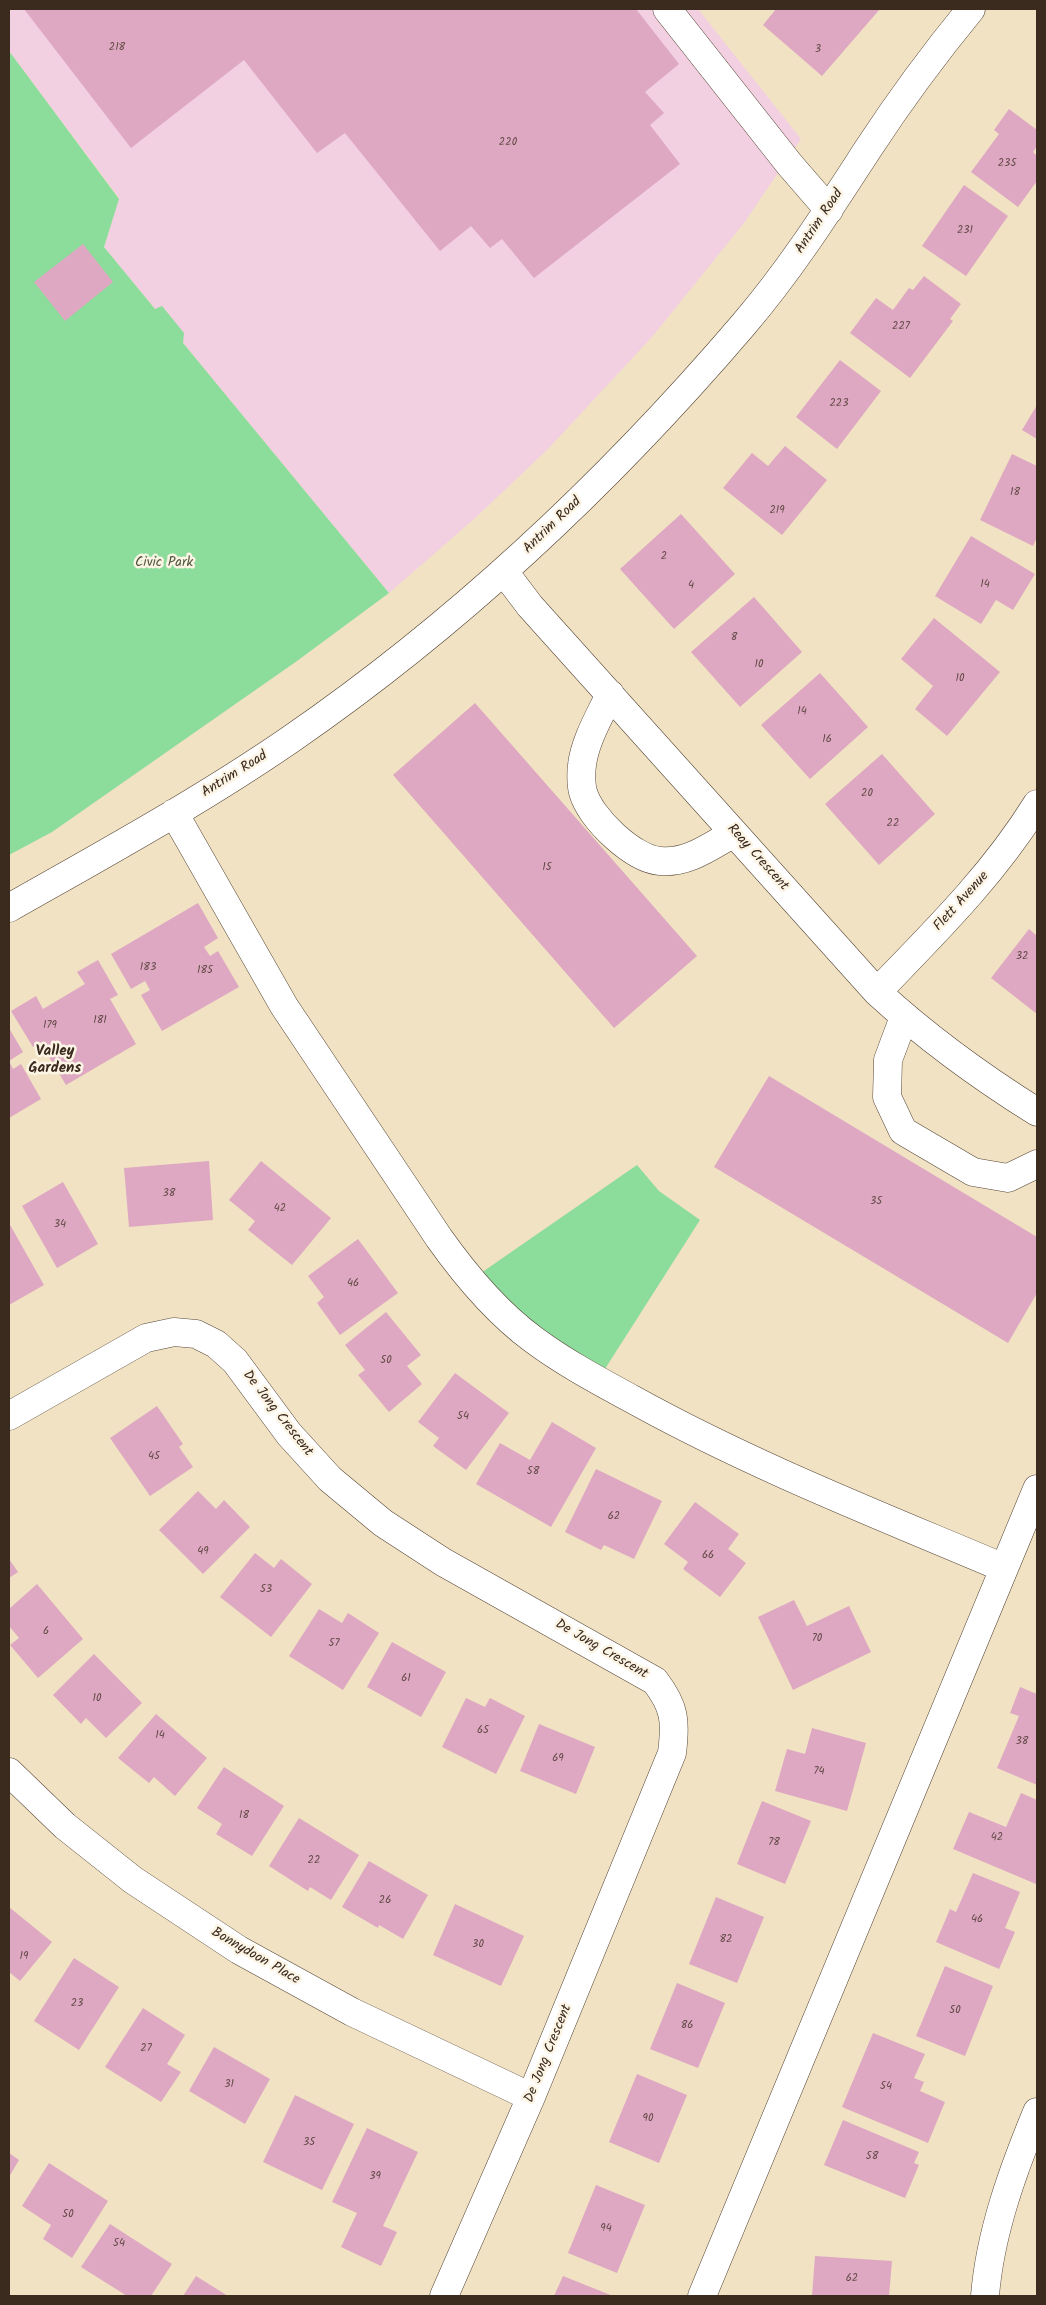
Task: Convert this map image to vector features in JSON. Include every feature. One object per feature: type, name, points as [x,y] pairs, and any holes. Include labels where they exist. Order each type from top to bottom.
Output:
[{"type":"street","points":[[667,9],[790,165],[829,210]]},
{"type":"street","name":"Antrim Road","points":[[9,908],[174,813],[290,740],[401,658],[504,573],[638,443],[746,322],[813,236],[930,58],[971,9]]},
{"type":"street","name":"Reay Crescent","points":[[504,573],[530,606],[877,992],[904,1017],[959,1059],[1037,1112]]},
{"type":"street","points":[[610,694],[588,741],[581,766],[583,792],[602,824],[628,849],[660,861],[692,857],[734,832]]},
{"type":"street","name":"Flett Avenue","points":[[877,992],[980,883],[1005,852],[1037,804]]},
{"type":"street","points":[[174,813],[284,1006],[463,1272],[496,1307],[534,1340],[584,1372],[686,1428],[822,1491],[1004,1568]]},
{"type":"street","points":[[904,1017],[888,1060],[887,1098],[903,1131],[973,1172],[1008,1178],[1037,1164]]},
{"type":"street","name":"De Jong Crescent","points":[[9,1416],[146,1338],[174,1332],[196,1334],[216,1344],[235,1361],[289,1434],[324,1473],[383,1523],[443,1562],[655,1681],[669,1699],[676,1726],[672,1753],[531,2097],[444,2296]]},
{"type":"street","points":[[702,2296],[1037,1489]]},
{"type":"street","name":"Bonnydoon Place","points":[[9,1772],[65,1826],[133,1880],[239,1950],[352,2012],[531,2097]]},
{"type":"street","points":[[985,2296],[987,2278],[1006,2197],[1037,2112]]},
{"type":"shaded area","points":[[9,9],[698,9],[801,139],[744,223],[652,337],[547,450],[473,520],[389,593],[104,247],[119,198],[9,51]]},
{"type":"green space","name":"Civic Park","points":[[9,51],[119,199],[104,247],[155,309],[162,306],[184,333],[183,343],[389,593],[297,661],[52,832],[9,855]]},
{"type":"green space","points":[[637,1165],[659,1191],[700,1220],[603,1372],[537,1329],[481,1273]]},
{"type":"building","points":[[24,9],[636,9],[679,64],[645,92],[664,113],[650,125],[680,164],[534,278],[502,239],[490,248],[471,226],[440,251],[345,133],[317,153],[244,60],[131,148]]},
{"type":"building","points":[[776,9],[880,9],[822,76],[763,25]]},
{"type":"building","points":[[1009,109],[1037,130],[1037,146],[1033,152],[1037,156],[1037,181],[1018,207],[971,172],[999,134],[994,130]]},
{"type":"building","points":[[964,185],[1008,216],[966,276],[922,246]]},
{"type":"building","points":[[83,244],[113,282],[65,321],[34,282]]},
{"type":"building","points":[[924,276],[961,304],[950,319],[953,321],[910,378],[850,333],[876,298],[893,310],[909,288],[913,290]]},
{"type":"building","points":[[840,360],[881,391],[837,449],[796,417]]},
{"type":"building","points":[[1037,405],[1037,439],[1022,430]]},
{"type":"building","points":[[785,446],[827,480],[782,535],[723,488],[752,453],[768,466]]},
{"type":"building","points":[[1012,454],[1037,466],[1037,537],[1033,546],[980,520]]},
{"type":"building","points":[[681,514],[735,574],[674,629],[620,569]]},
{"type":"building","points":[[971,536],[1035,574],[1013,610],[996,600],[981,624],[935,596]]},
{"type":"building","points":[[754,597],[802,652],[740,707],[691,652]]},
{"type":"building","points":[[934,618],[1000,672],[947,736],[915,709],[933,686],[901,659]]},
{"type":"building","points":[[820,673],[868,727],[810,779],[761,725]]},
{"type":"building","points":[[475,703],[697,956],[614,1028],[393,775]]},
{"type":"building","points":[[882,754],[935,814],[879,865],[825,804]]},
{"type":"building","points":[[198,903],[218,938],[204,947],[210,956],[218,951],[239,987],[162,1031],[141,995],[150,990],[145,981],[131,989],[111,954]]},
{"type":"building","points":[[1029,929],[1037,936],[1037,1014],[991,978]]},
{"type":"building","points":[[98,960],[118,995],[110,999],[136,1044],[66,1085],[40,1042],[33,1047],[11,1011],[36,996],[43,1009],[85,984],[77,972]]},
{"type":"building","points":[[9,1028],[23,1052],[9,1061]]},
{"type":"building","points":[[9,1061],[13,1069],[21,1064],[41,1099],[9,1118]]},
{"type":"building","points":[[769,1076],[1037,1237],[1037,1293],[1008,1343],[714,1167]]},
{"type":"building","points":[[209,1161],[213,1220],[129,1227],[124,1168]]},
{"type":"building","points":[[261,1161],[331,1218],[292,1265],[248,1230],[255,1221],[229,1200]]},
{"type":"building","points":[[63,1182],[98,1244],[57,1268],[22,1206]]},
{"type":"building","points":[[9,1223],[44,1285],[9,1305]]},
{"type":"building","points":[[358,1239],[398,1293],[340,1335],[317,1303],[324,1297],[308,1276]]},
{"type":"building","points":[[386,1312],[421,1355],[407,1366],[422,1384],[389,1412],[358,1375],[365,1370],[345,1345]]},
{"type":"building","points":[[455,1373],[509,1413],[466,1470],[433,1446],[439,1438],[418,1422]]},
{"type":"building","points":[[157,1406],[183,1444],[179,1447],[193,1467],[150,1496],[110,1438]]},
{"type":"building","points":[[552,1422],[596,1448],[551,1527],[476,1484],[500,1443],[530,1460]]},
{"type":"building","points":[[596,1469],[662,1501],[634,1559],[604,1545],[601,1550],[565,1532]]},
{"type":"building","points":[[198,1491],[216,1509],[224,1500],[250,1527],[203,1574],[159,1530]]},
{"type":"building","points":[[695,1502],[739,1534],[728,1549],[746,1563],[720,1597],[683,1569],[688,1562],[664,1544]]},
{"type":"building","points":[[255,1553],[274,1568],[281,1559],[312,1584],[271,1637],[220,1597]]},
{"type":"building","points":[[9,1559],[18,1572],[9,1578]]},
{"type":"building","points":[[37,1584],[83,1639],[38,1678],[10,1645],[19,1638],[9,1626],[9,1609]]},
{"type":"building","points":[[794,1600],[807,1626],[849,1606],[871,1652],[793,1690],[758,1617]]},
{"type":"building","points":[[319,1609],[342,1623],[348,1613],[379,1633],[343,1690],[289,1656]]},
{"type":"building","points":[[392,1642],[446,1672],[421,1717],[367,1687]]},
{"type":"building","points":[[94,1654],[142,1703],[106,1738],[86,1718],[81,1724],[53,1695]]},
{"type":"building","points":[[1020,1687],[1037,1694],[1037,1785],[997,1768],[1019,1716],[1010,1713]]},
{"type":"building","points":[[466,1698],[485,1707],[490,1698],[525,1716],[496,1774],[442,1747]]},
{"type":"building","points":[[156,1714],[207,1758],[175,1796],[154,1777],[149,1783],[118,1758]]},
{"type":"building","points":[[539,1724],[595,1747],[576,1794],[520,1771]]},
{"type":"building","points":[[812,1728],[866,1743],[847,1811],[775,1791],[787,1749],[805,1754]]},
{"type":"building","points":[[224,1767],[284,1806],[252,1856],[216,1834],[222,1824],[197,1808]]},
{"type":"building","points":[[1021,1793],[1037,1800],[1036,1884],[953,1849],[969,1812],[1006,1827]]},
{"type":"building","points":[[762,1801],[811,1821],[785,1884],[737,1864]]},
{"type":"building","points":[[299,1818],[359,1855],[331,1900],[310,1887],[308,1891],[269,1866]]},
{"type":"building","points":[[369,1861],[428,1895],[403,1939],[379,1925],[378,1928],[342,1907]]},
{"type":"building","points":[[973,1873],[1020,1892],[1005,1928],[1015,1932],[999,1969],[936,1942],[950,1909],[956,1912]]},
{"type":"building","points":[[716,1897],[764,1917],[737,1983],[689,1964]]},
{"type":"building","points":[[455,1904],[524,1936],[501,1986],[433,1955]]},
{"type":"building","points":[[9,1907],[52,1942],[20,1981],[9,1972]]},
{"type":"building","points":[[74,1958],[119,1987],[79,2050],[34,2021]]},
{"type":"building","points":[[945,1966],[993,1986],[965,2056],[916,2036]]},
{"type":"building","points":[[677,1983],[725,2003],[698,2068],[650,2049]]},
{"type":"building","points":[[143,2008],[185,2035],[167,2064],[181,2072],[161,2102],[105,2067]]},
{"type":"building","points":[[873,2033],[925,2054],[914,2078],[924,2082],[920,2091],[945,2102],[928,2143],[842,2107]]},
{"type":"building","points":[[214,2047],[270,2079],[245,2124],[189,2091]]},
{"type":"building","points":[[637,2074],[687,2095],[659,2163],[609,2142]]},
{"type":"building","points":[[295,2095],[354,2124],[322,2190],[263,2162]]},
{"type":"building","points":[[843,2120],[919,2152],[914,2163],[919,2165],[905,2198],[824,2165]]},
{"type":"building","points":[[367,2128],[418,2152],[383,2226],[397,2232],[381,2266],[341,2247],[357,2213],[332,2202]]},
{"type":"building","points":[[9,2153],[19,2160],[9,2177]]},
{"type":"building","points":[[49,2163],[108,2201],[72,2258],[43,2239],[51,2225],[22,2206]]},
{"type":"building","points":[[596,2185],[645,2205],[617,2273],[568,2253]]},
{"type":"building","points":[[110,2224],[172,2264],[151,2296],[127,2296],[81,2267]]},
{"type":"building","points":[[815,2256],[892,2261],[889,2296],[812,2296]]},
{"type":"building","points":[[196,2276],[228,2296],[183,2296]]},
{"type":"building","points":[[563,2276],[613,2296],[554,2296]]},
{"type":"district","name":"Valley Gardens","points":[[55,1060]]}]
